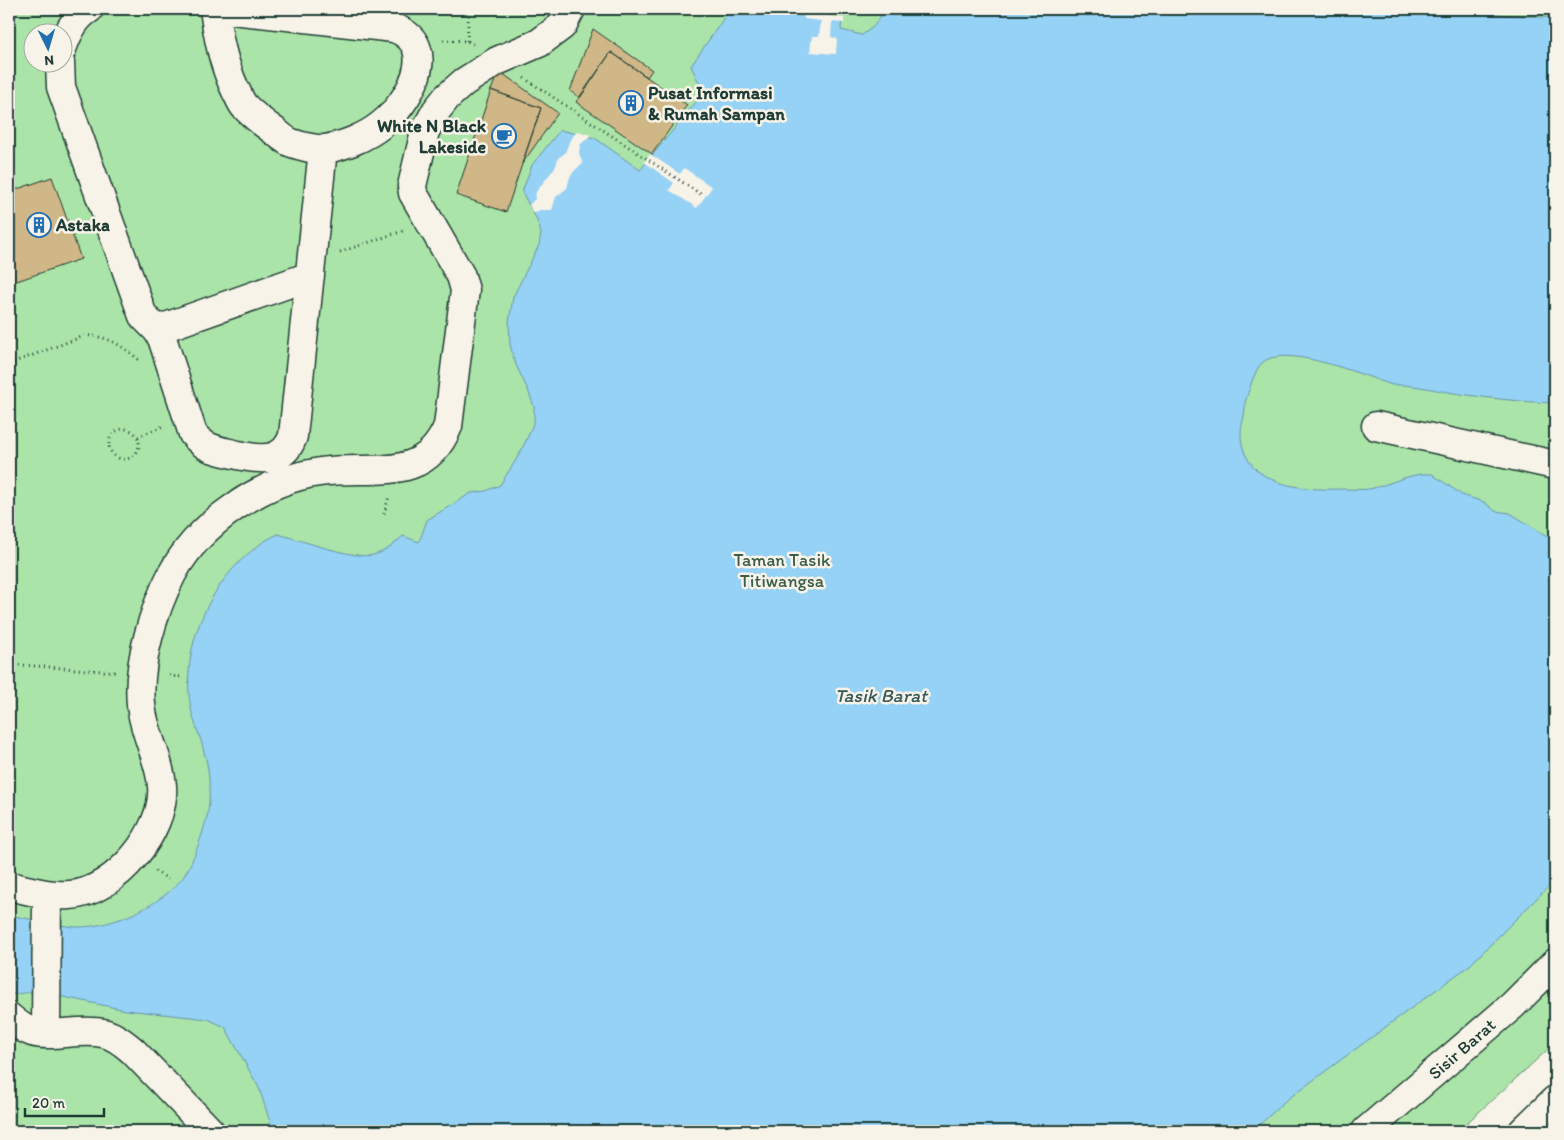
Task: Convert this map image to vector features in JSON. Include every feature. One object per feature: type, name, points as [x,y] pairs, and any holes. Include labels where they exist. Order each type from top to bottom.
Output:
[{"type":"street","points":[[72,28],[85,11],[89,9]]},
{"type":"street","points":[[214,9],[219,44],[226,70],[243,104],[262,122],[290,143],[323,149],[349,143],[380,126],[402,106],[416,77],[417,50],[412,39],[405,32],[394,28],[223,9]]},
{"type":"street","points":[[9,886],[47,894],[71,895],[93,889],[115,876],[134,857],[149,835],[160,810],[162,787],[158,764],[141,704],[142,674],[153,621],[173,573],[187,551],[205,532],[240,502],[287,480],[320,472],[402,468],[424,459],[439,444],[448,426],[465,290],[460,276],[413,193],[412,186],[425,131],[436,111],[464,82],[497,61],[539,43],[562,26],[571,9]]},
{"type":"street","points":[[61,72],[62,87],[143,316],[157,330],[165,347],[193,434],[210,449],[259,459],[271,458],[286,450],[290,444],[293,436],[323,149]]},
{"type":"street","points":[[157,330],[311,269]]},
{"type":"street","points":[[1376,426],[1555,465]]},
{"type":"street","points":[[46,1033],[47,894]]},
{"type":"street","name":"Sisir Barat","points":[[1366,1131],[1513,1005],[1555,963]]},
{"type":"street","points":[[9,1018],[25,1030],[34,1033],[87,1031],[105,1033],[120,1041],[134,1051],[210,1131]]},
{"type":"street","points":[[1523,1131],[1555,1100]]},
{"type":"path","points":[[467,41],[469,9]]},
{"type":"path","points":[[798,9],[848,14],[862,9]]},
{"type":"path","points":[[412,39],[467,41],[702,195]]},
{"type":"path","points":[[311,269],[429,221]]},
{"type":"path","points":[[9,364],[84,336],[92,335],[111,341],[131,353],[145,368]]},
{"type":"path","points":[[138,437],[166,424],[168,430]]},
{"type":"path","points":[[117,430],[131,430],[138,437],[140,442],[138,452],[129,459],[119,458],[111,452],[109,447],[110,437],[117,430]]},
{"type":"path","points":[[9,664],[182,677]]},
{"type":"green space","name":"Tasik Barat","points":[[9,9],[1555,9],[1555,1043],[1458,1131],[9,1131]]},
{"type":"water","name":"Tasik Barat","points":[[730,9],[842,19],[841,30],[862,35],[873,27],[886,9],[1423,9],[1555,18],[1555,403],[1504,400],[1415,386],[1392,385],[1325,363],[1287,356],[1273,358],[1259,366],[1245,402],[1241,441],[1249,462],[1259,472],[1285,484],[1316,489],[1366,489],[1416,475],[1432,474],[1462,495],[1484,502],[1495,511],[1510,513],[1555,541],[1555,883],[1550,885],[1470,965],[1285,1101],[1253,1131],[273,1131],[259,1088],[225,1027],[208,1019],[126,1010],[54,995],[55,924],[74,927],[91,926],[121,919],[151,905],[164,896],[184,876],[194,856],[207,818],[209,788],[206,758],[191,709],[190,663],[194,641],[201,620],[211,599],[224,580],[238,563],[255,548],[278,534],[341,552],[365,556],[382,552],[403,536],[419,542],[427,520],[471,493],[486,491],[500,485],[519,455],[534,421],[534,407],[516,365],[510,345],[509,322],[513,297],[539,245],[541,233],[537,220],[522,192],[532,165],[560,130],[595,138],[640,170],[697,101],[700,85],[691,66]]},
{"type":"water","points":[[9,915],[40,921],[39,991],[9,995]]},
{"type":"pier","points":[[804,13],[844,18],[844,23],[832,22],[831,37],[837,38],[836,54],[810,52],[812,36],[819,36],[821,21],[804,19]]},
{"type":"pier","points":[[577,131],[591,135],[580,145],[579,153],[583,164],[570,177],[567,188],[556,197],[552,210],[540,210],[533,213],[529,205],[535,199],[536,192],[556,166],[558,158],[565,153],[569,142]]},
{"type":"pier","points":[[650,154],[680,174],[684,168],[712,187],[697,208],[669,190],[674,183],[644,162]]},
{"type":"building","points":[[593,29],[652,70],[647,77],[611,52],[580,98],[570,91]]},
{"type":"building","name":"Pusat Informasi & Rumah Sampan","points":[[611,52],[687,105],[652,154],[576,102]]},
{"type":"building","points":[[499,71],[558,113],[522,164],[541,108],[491,90]]},
{"type":"building","name":"White N Black Lakeside","points":[[491,90],[541,108],[506,212],[456,195]]},
{"type":"building","name":"Astaka","points":[[52,177],[81,259],[14,282],[9,267],[9,192]]},
{"type":"place","name":"Pusat Informasi & Rumah Sampan","points":[[631,103]]},
{"type":"place","name":"White N Black Lakeside","points":[[504,136]]},
{"type":"place","name":"Astaka","points":[[39,225]]},
{"type":"park label","name":"Taman Tasik Titiwangsa","points":[[782,570]]}]
